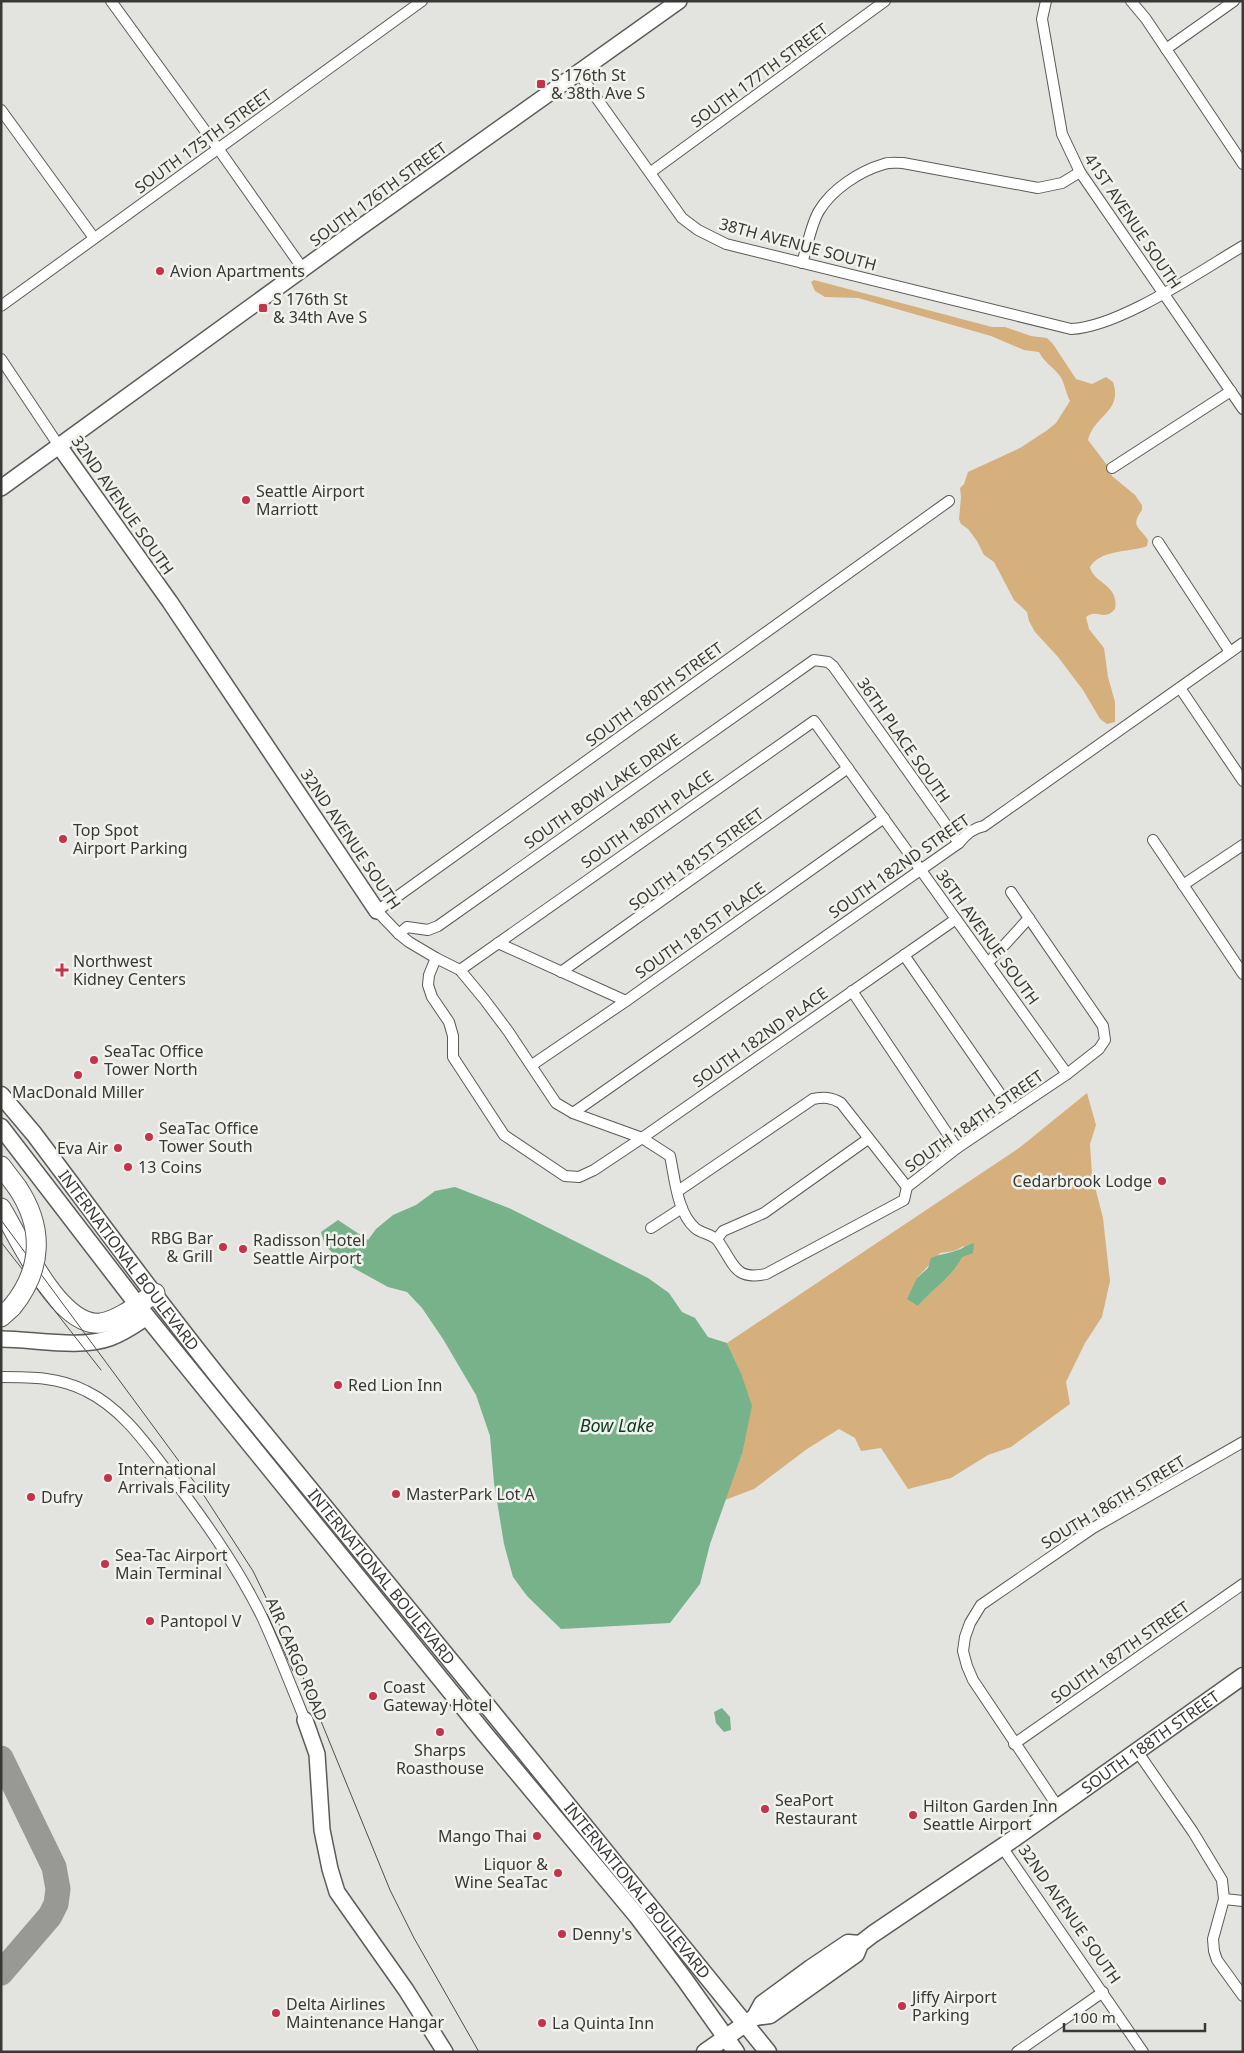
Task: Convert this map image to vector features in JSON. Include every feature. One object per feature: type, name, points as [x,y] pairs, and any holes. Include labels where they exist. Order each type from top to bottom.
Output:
[{"type":"highway","points":[[1,1166],[17,1187],[31,1212],[37,1240],[36,1254],[29,1281],[7,1312]]},
{"type":"highway","points":[[1,1208],[48,1288],[58,1301],[75,1316],[89,1322],[103,1322],[143,1311],[160,1299]]},
{"type":"main road","name":"INTERNATIONAL BOULEVARD","points":[[1,1095],[34,1134],[248,1413],[432,1636],[503,1726],[750,2020],[768,2052]]},
{"type":"main road","name":"INTERNATIONAL BOULEVARD","points":[[1,1127],[143,1311],[485,1734],[637,1916],[736,2052]]},
{"type":"main road","name":"SOUTH 188TH STREET","points":[[705,2052],[750,2020],[762,2004],[848,1943],[860,1944],[1002,1847],[1243,1676]]},
{"type":"street","points":[[111,1],[303,269]]},
{"type":"street","name":"SOUTH 175TH STREET","points":[[1,306],[422,1]]},
{"type":"street","name":"SOUTH 176TH STREET","points":[[1,488],[303,269],[679,1]]},
{"type":"street","name":"SOUTH 177TH STREET","points":[[651,172],[885,1]]},
{"type":"street","name":"41ST AVENUE SOUTH","points":[[1046,1],[1042,20],[1062,134],[1080,172],[1243,409]]},
{"type":"street","points":[[1131,1],[1146,19],[1243,164]]},
{"type":"street","points":[[1166,49],[1234,1]]},
{"type":"street","name":"38TH AVENUE SOUTH","points":[[578,72],[682,218],[698,230],[726,244],[1071,329],[1086,329],[1163,293]]},
{"type":"street","points":[[1,110],[94,238]]},
{"type":"street","points":[[802,263],[818,212],[831,195],[846,183],[886,163],[903,164],[1038,188],[1062,183],[1080,172]]},
{"type":"street","points":[[1163,293],[1243,246]]},
{"type":"street","name":"32ND AVENUE SOUTH","points":[[3,363],[59,446],[170,602],[377,911],[398,934],[436,958],[460,970],[484,999],[532,1065],[556,1102],[573,1113],[642,1138],[670,1156],[684,1215],[696,1229],[717,1239]]},
{"type":"street","points":[[1112,468],[1231,391]]},
{"type":"street","name":"SOUTH 180TH STREET","points":[[377,911],[949,501]]},
{"type":"street","points":[[1158,542],[1230,652]]},
{"type":"street","name":"SOUTH 182ND STREET","points":[[573,1113],[920,869],[959,843],[968,842],[981,833],[984,826],[1243,643]]},
{"type":"street","name":"SOUTH BOW LAKE DRIVE","points":[[398,934],[407,927],[428,930],[438,926],[799,670],[814,660],[821,660]]},
{"type":"street","name":"36TH PLACE SOUTH","points":[[821,660],[833,666],[959,843]]},
{"type":"street","points":[[1180,688],[1243,781]]},
{"type":"street","name":"36TH AVENUE SOUTH","points":[[814,720],[1067,1074]]},
{"type":"street","name":"SOUTH 180TH PLACE","points":[[460,970],[814,720]]},
{"type":"street","name":"SOUTH 181ST STREET","points":[[561,972],[848,768]]},
{"type":"street","name":"SOUTH 181ST PLACE","points":[[532,1065],[626,1001],[884,818]]},
{"type":"street","points":[[1153,840],[1243,974]]},
{"type":"street","points":[[1183,885],[1243,844]]},
{"type":"street","points":[[988,963],[1029,918],[1011,892]]},
{"type":"street","name":"SOUTH 184TH STREET","points":[[717,1239],[736,1270],[743,1275],[753,1277],[766,1274],[904,1200],[907,1187],[957,1148],[1067,1074],[1099,1049],[1105,1040],[1103,1026],[1029,918]]},
{"type":"street","name":"SOUTH 182ND PLACE","points":[[436,958],[429,975],[428,985],[432,997],[449,1022],[453,1036],[453,1057],[488,1112],[504,1135],[565,1176],[579,1177],[594,1170],[642,1138],[956,919]]},
{"type":"street","points":[[498,943],[626,1001]]},
{"type":"street","points":[[904,954],[1012,1111]]},
{"type":"street","points":[[852,991],[957,1148]]},
{"type":"street","points":[[678,1191],[813,1099],[831,1098],[841,1103],[907,1187]]},
{"type":"street","points":[[717,1239],[723,1231],[764,1213],[868,1139]]},
{"type":"street","points":[[651,1228],[682,1208]]},
{"type":"street","points":[[1,1339],[90,1342],[109,1338],[125,1331],[143,1311]]},
{"type":"street","points":[[1,1349],[54,1342]]},
{"type":"street","name":"AIR CARGO ROAD","points":[[1,1377],[47,1378],[73,1385],[100,1400],[131,1426],[198,1512],[254,1602],[274,1643],[317,1754],[322,1830],[337,1892],[406,1990],[445,2052]]},
{"type":"street","name":"SOUTH 186TH STREET","points":[[1014,1744],[973,1680],[963,1651],[970,1622],[981,1605],[1093,1528],[1243,1442]]},
{"type":"street","name":"SOUTH 187TH STREET","points":[[1014,1744],[1243,1584]]},
{"type":"street","points":[[1014,1744],[1058,1807]]},
{"type":"street","points":[[1137,1751],[1193,1832],[1222,1880],[1224,1899],[1213,1939],[1214,1951],[1217,1960],[1243,1996]]},
{"type":"street","name":"32ND AVENUE SOUTH","points":[[1002,1847],[1143,2052]]},
{"type":"street","points":[[1224,1899],[1243,1901]]},
{"type":"street","points":[[1017,2052],[1103,1992]]},
{"type":"shaded area","points":[[814,280],[992,327],[1005,327],[1031,336],[1047,338],[1076,379],[1092,384],[1106,377],[1113,382],[1115,392],[1111,407],[1091,432],[1088,440],[1107,465],[1112,476],[1135,495],[1142,505],[1142,510],[1136,523],[1148,540],[1145,547],[1115,552],[1100,557],[1090,567],[1096,577],[1110,589],[1115,601],[1115,609],[1111,613],[1104,615],[1094,614],[1086,617],[1089,629],[1104,648],[1108,677],[1115,702],[1115,722],[1107,724],[1100,719],[1083,690],[1058,657],[1035,632],[1027,612],[1014,600],[994,562],[984,555],[977,541],[968,529],[961,524],[959,519],[960,488],[964,484],[968,472],[1020,448],[1056,423],[1070,401],[1060,376],[1043,359],[1039,352],[1024,350],[991,336],[858,298],[825,297],[815,291],[811,282]]},
{"type":"shaded area","points":[[1087,1093],[1096,1125],[1090,1144],[1092,1175],[1103,1218],[1110,1281],[1102,1317],[1085,1343],[1066,1382],[1070,1404],[1011,1447],[988,1455],[951,1478],[908,1489],[881,1448],[861,1451],[855,1438],[839,1429],[807,1449],[754,1489],[725,1500],[742,1454],[741,1373],[727,1343],[1019,1148]],"holes":[[[964,1246],[958,1265],[946,1279],[918,1306],[917,1278],[940,1253],[954,1251]]]},
{"type":"water","name":"Bow Lake","points":[[455,1187],[511,1209],[648,1278],[669,1293],[682,1312],[695,1318],[708,1337],[727,1343],[741,1373],[752,1406],[742,1454],[710,1544],[700,1584],[670,1623],[561,1629],[527,1596],[513,1577],[504,1544],[494,1483],[490,1436],[476,1395],[443,1339],[422,1308],[407,1292],[388,1287],[339,1260],[325,1245],[321,1232],[338,1220],[368,1240],[376,1229],[393,1215],[416,1205],[435,1191]]},
{"type":"water","points":[[974,1243],[973,1253],[962,1257],[948,1277],[918,1306],[907,1299],[917,1278],[928,1268],[931,1258]]},
{"type":"water","points":[[722,1708],[730,1717],[731,1730],[724,1732],[716,1723],[714,1712]]},
{"type":"taxiway","points":[[1,1758],[54,1867],[58,1889],[56,1904],[50,1916],[1,1973]]},
{"type":"tram line","points":[[1,1220],[201,1491],[253,1571],[294,1655],[390,1890],[414,1938],[479,2052]]},
{"type":"tram line","points":[[1,1242],[101,1370]]},
{"type":"tram line","points":[[267,1614],[293,1671]]},
{"type":"place","name":"S 176th St & 38th Ave S","points":[[541,84]]},
{"type":"place","name":"Avion Apartments","points":[[160,271]]},
{"type":"place","name":"S 176th St & 34th Ave S","points":[[263,308]]},
{"type":"place","name":"Seattle Airport Marriott","points":[[246,500]]},
{"type":"place","name":"Top Spot Airport Parking","points":[[63,839]]},
{"type":"place","name":"Northwest Kidney Centers","points":[[62,970]]},
{"type":"place","name":"SeaTac Office Tower North","points":[[94,1060]]},
{"type":"place","name":"MacDonald Miller","points":[[78,1075]]},
{"type":"place","name":"SeaTac Office Tower South","points":[[149,1137]]},
{"type":"place","name":"Eva Air","points":[[118,1148]]},
{"type":"place","name":"13 Coins","points":[[128,1167]]},
{"type":"place","name":"Cedarbrook Lodge","points":[[1162,1181]]},
{"type":"place","name":"RBG Bar & Grill","points":[[223,1247]]},
{"type":"place","name":"Radisson Hotel Seattle Airport","points":[[243,1249]]},
{"type":"place","name":"Red Lion Inn","points":[[338,1385]]},
{"type":"place","name":"International Arrivals Facility","points":[[108,1478]]},
{"type":"place","name":"MasterPark Lot A","points":[[396,1494]]},
{"type":"place","name":"Dufry","points":[[31,1497]]},
{"type":"place","name":"Sea-Tac Airport Main Terminal","points":[[105,1564]]},
{"type":"place","name":"Pantopol V","points":[[150,1621]]},
{"type":"place","name":"Coast Gateway Hotel","points":[[373,1696]]},
{"type":"place","name":"Sharps Roasthouse","points":[[440,1732]]},
{"type":"place","name":"SeaPort Restaurant","points":[[765,1809]]},
{"type":"place","name":"Hilton Garden Inn Seattle Airport","points":[[913,1815]]},
{"type":"place","name":"Mango Thai","points":[[537,1836]]},
{"type":"place","name":"Liquor & Wine SeaTac","points":[[558,1873]]},
{"type":"place","name":"Denny's","points":[[562,1934]]},
{"type":"place","name":"Jiffy Airport Parking","points":[[902,2006]]},
{"type":"place","name":"Delta Airlines Maintenance Hangar","points":[[276,2013]]},
{"type":"place","name":"La Quinta Inn","points":[[542,2023]]}]
